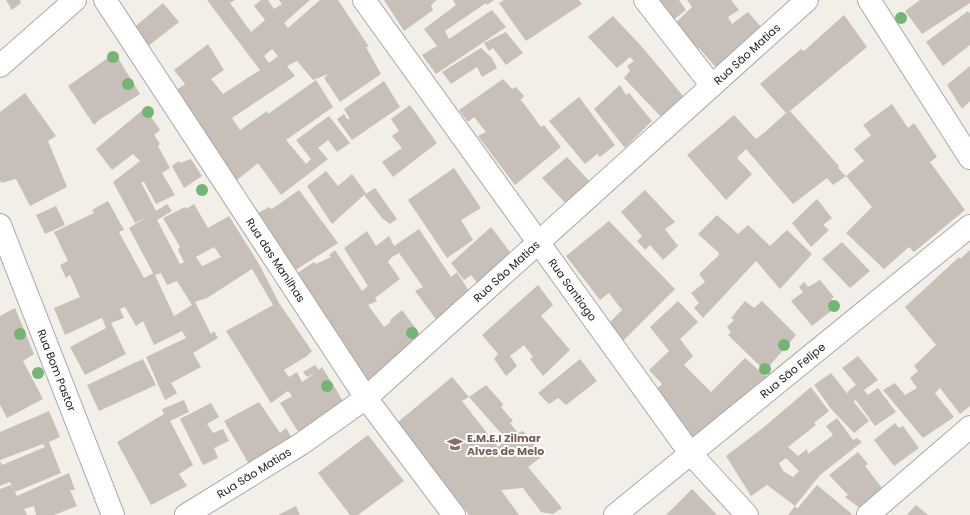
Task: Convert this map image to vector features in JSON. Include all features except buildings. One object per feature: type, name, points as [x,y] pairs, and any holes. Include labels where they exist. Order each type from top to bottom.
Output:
[{"type":"street","points":[[0,66],[75,0]]},
{"type":"street","name":"Rua das Manilhas","points":[[105,0],[366,398],[454,515]]},
{"type":"street","name":"Rua Santiago","points":[[364,0],[690,453],[747,515]]},
{"type":"street","points":[[645,0],[712,86]]},
{"type":"street","name":"Rua São Matias","points":[[186,515],[301,444],[366,398],[807,0]]},
{"type":"street","points":[[868,0],[970,158]]},
{"type":"street","name":"Rua Bom Pastor","points":[[0,225],[113,515]]},
{"type":"street","name":"Rua São Felipe","points":[[615,515],[970,226]]},
{"type":"street","points":[[868,515],[970,427]]},
{"type":"place","name":"E.M.E.I Zilmar Alves de Melo","points":[[455,444]]}]
